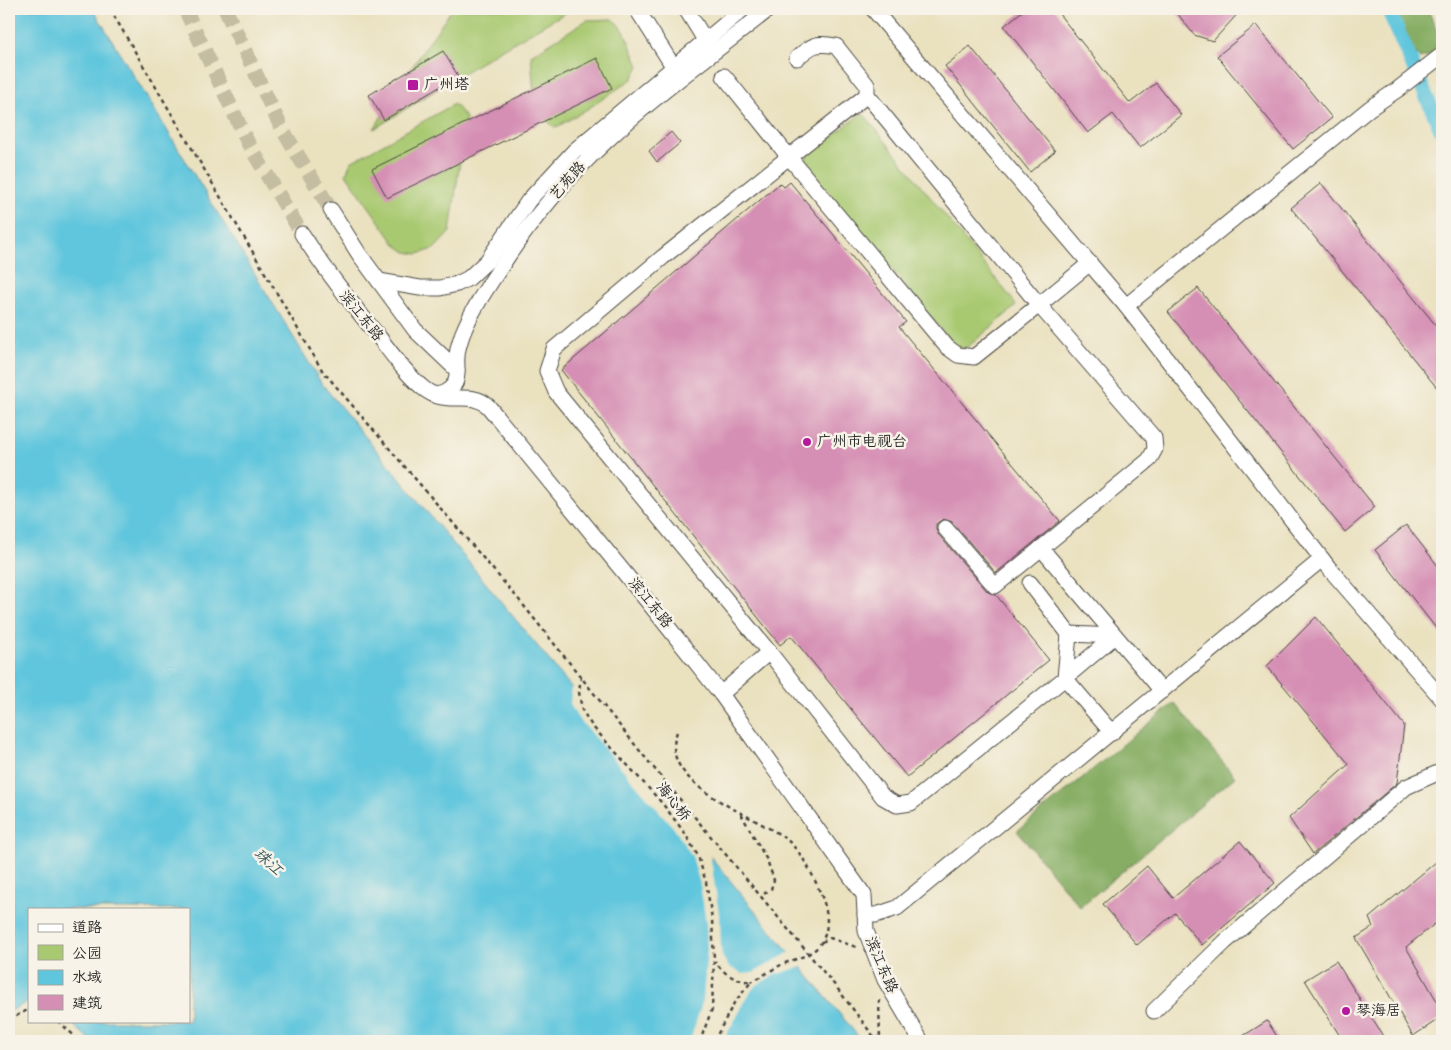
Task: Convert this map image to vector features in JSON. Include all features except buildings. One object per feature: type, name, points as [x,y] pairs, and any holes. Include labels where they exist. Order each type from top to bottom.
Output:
[{"type":"street","points":[[638,11],[673,66],[699,64],[705,40],[686,9]]},
{"type":"street","name":"艺苑路","points":[[379,281],[420,288],[440,288],[457,284],[470,278],[487,261],[529,200],[550,175],[592,135],[743,9]]},
{"type":"street","name":"艺苑路","points":[[431,393],[438,395],[450,389],[457,378],[458,349],[462,334],[470,317],[509,254],[534,220],[572,175],[604,143],[769,9]]},
{"type":"street","points":[[873,9],[1126,306],[1322,559],[1442,699]]},
{"type":"street","points":[[797,58],[811,46],[825,44],[836,46],[867,85],[867,95],[1039,305],[1154,438],[1155,450],[1149,460],[995,586],[945,528]]},
{"type":"street","points":[[1126,306],[1370,108],[1397,90],[1439,57]]},
{"type":"street","points":[[724,76],[789,157],[948,347],[958,355],[974,357],[1090,263]]},
{"type":"street","points":[[867,95],[663,257],[554,349],[547,371],[556,392],[769,652],[884,797],[897,805],[911,803],[1116,636]]},
{"type":"street","points":[[331,210],[415,330],[457,370]]},
{"type":"street","name":"滨江东路","points":[[302,234],[344,294],[390,352],[423,388],[445,399],[473,398],[488,406],[650,603],[721,694],[864,895],[866,930],[885,980],[921,1041]]},
{"type":"street","points":[[1041,548],[1162,691]]},
{"type":"street","points":[[865,915],[876,915],[897,908],[1322,559]]},
{"type":"street","points":[[1030,583],[1069,634],[1065,678],[1112,733]]},
{"type":"street","points":[[1069,634],[1116,636]]},
{"type":"street","points":[[721,694],[769,652]]},
{"type":"street","points":[[1154,1011],[1225,942],[1406,787],[1442,771]]},
{"type":"path","points":[[110,9],[322,370],[520,601],[648,761],[838,988],[878,1041]]},
{"type":"path","name":"海心桥","points":[[580,676],[579,692],[582,710],[592,726],[662,803],[684,832],[698,856],[706,882],[712,919],[714,960],[712,1009],[700,1041]]},
{"type":"path","points":[[676,732],[673,740],[673,752],[685,775],[740,812],[767,826],[788,840],[800,855],[819,889],[825,905],[827,918],[822,942]]},
{"type":"path","points":[[740,812],[766,860],[774,880],[771,889],[761,896]]},
{"type":"path","points":[[714,1041],[734,1003],[751,982],[782,964],[810,954],[822,942],[830,938],[856,947]]},
{"type":"path","points":[[714,960],[723,971],[738,981],[751,982]]},
{"type":"path","points":[[876,992],[880,1002],[878,1041]]},
{"type":"path","points":[[9,1020],[28,1010]]},
{"type":"path","points":[[59,1022],[80,1041]]},
{"type":"green space","points":[[452,9],[572,9],[497,52],[374,129],[401,83]]},
{"type":"green space","points":[[1395,9],[1428,9],[1441,42],[1429,56],[1420,59],[1414,51]]},
{"type":"green space","points":[[613,19],[624,31],[639,66],[632,79],[555,128],[539,113],[534,95],[531,55],[587,20]]},
{"type":"green space","points":[[454,104],[466,118],[450,232],[434,249],[418,254],[406,252],[395,244],[346,174],[351,162]]},
{"type":"green space","points":[[862,113],[1016,306],[969,346],[962,349],[956,348],[805,163],[807,156]]},
{"type":"green space","points":[[1174,703],[1235,777],[1080,907],[1017,831]]},
{"type":"water","name":"珠江","points":[[9,9],[93,9],[322,384],[862,1041],[91,1041],[70,1022],[190,1022],[190,908],[28,908],[28,1002],[9,1012]]},
{"type":"pier","points":[[572,685],[710,853],[720,921],[722,956],[728,966],[742,974],[753,973],[792,951],[804,966],[774,975],[755,986],[723,1041],[690,1041],[703,1000],[707,950],[706,922],[700,884],[692,856],[673,827],[577,717],[570,704]]},
{"type":"waterway","points":[[1388,9],[1442,132]]},
{"type":"tunnel","points":[[185,9],[248,143],[302,234]]},
{"type":"tunnel","points":[[225,9],[281,127],[331,210]]},
{"type":"place","name":"广州塔","points":[[413,85]]},
{"type":"place","name":"广州市电视台","points":[[807,442]]},
{"type":"place","name":"琴海居","points":[[1346,1011]]}]
